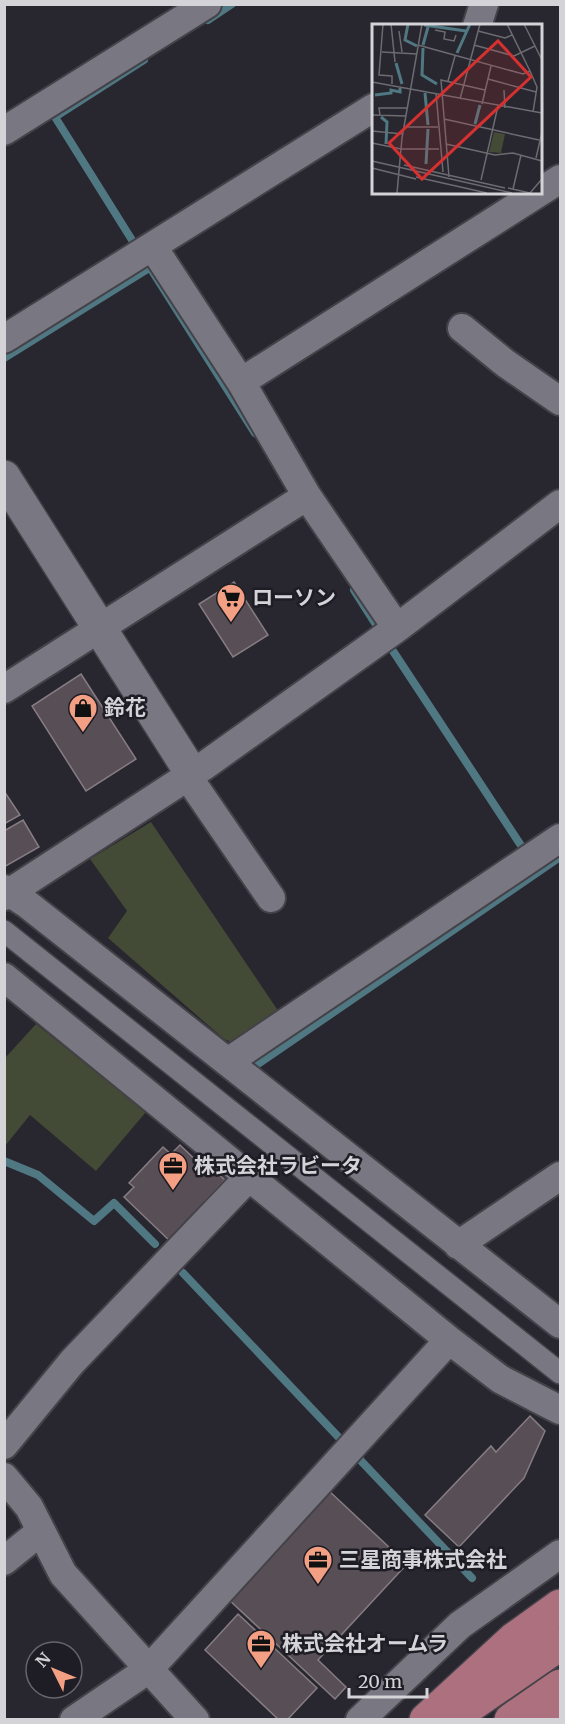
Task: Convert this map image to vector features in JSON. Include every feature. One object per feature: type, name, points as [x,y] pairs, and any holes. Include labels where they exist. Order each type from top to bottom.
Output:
[{"type":"highway","points":[[426,1719],[514,1639],[561,1606]]},
{"type":"highway","points":[[450,1719],[561,1644]]},
{"type":"highway","points":[[511,1719],[561,1686]]},
{"type":"highway","points":[[555,1719],[561,1716]]},
{"type":"street","points":[[4,131],[207,4]]},
{"type":"street","points":[[478,24],[484,4]]},
{"type":"street","points":[[4,339],[372,109]]},
{"type":"street","points":[[541,192],[561,179]]},
{"type":"street","points":[[241,382],[537,194]]},
{"type":"street","points":[[146,252],[241,382],[301,500],[397,628]]},
{"type":"street","points":[[462,328],[505,363],[561,401]]},
{"type":"street","points":[[4,477],[190,775],[271,898]]},
{"type":"street","points":[[4,688],[100,630],[301,500]]},
{"type":"street","points":[[557,516],[190,775],[6,892],[229,1061],[458,1245],[561,1324]]},
{"type":"street","points":[[229,1061],[561,838]]},
{"type":"street","points":[[4,931],[561,1373]]},
{"type":"street","points":[[4,977],[449,1340],[500,1379],[561,1410]]},
{"type":"street","points":[[458,1245],[561,1176]]},
{"type":"street","points":[[4,1445],[72,1362],[249,1177]]},
{"type":"street","points":[[74,1719],[148,1669],[449,1340]]},
{"type":"street","points":[[4,1477],[29,1507],[63,1574],[195,1719]]},
{"type":"street","points":[[4,1561],[41,1531]]},
{"type":"street","points":[[360,1719],[460,1624],[561,1554]]},
{"type":"green space","points":[[151,822],[281,1015],[233,1043],[224,1039],[108,938],[127,911],[90,859]]},
{"type":"green space","points":[[36,1024],[146,1112],[96,1171],[30,1115],[5,1146],[5,1058]]},
{"type":"building","points":[[234,582],[268,635],[233,657],[199,604]]},
{"type":"building","points":[[81,674],[136,759],[86,791],[32,706]]},
{"type":"building","points":[[4,791],[20,815],[4,824]]},
{"type":"building","points":[[23,820],[39,847],[4,867],[4,831]]},
{"type":"building","points":[[180,1145],[209,1173],[214,1170],[225,1180],[205,1201],[211,1207],[174,1245],[124,1197],[134,1187],[129,1183],[163,1147],[171,1154]]},
{"type":"building","points":[[530,1416],[545,1431],[524,1478],[459,1547],[425,1515],[491,1446],[496,1452]]},
{"type":"building","points":[[328,1490],[407,1564],[318,1660],[346,1687],[335,1699],[227,1598]]},
{"type":"building","points":[[238,1614],[317,1688],[287,1720],[279,1720],[205,1650]]},
{"type":"waterway","points":[[208,20],[232,4]]},
{"type":"waterway","points":[[137,248],[55,117],[144,60]]},
{"type":"waterway","points":[[144,258],[255,433]]},
{"type":"waterway","points":[[4,358],[149,268]]},
{"type":"waterway","points":[[354,590],[375,623]]},
{"type":"waterway","points":[[393,651],[526,853]]},
{"type":"waterway","points":[[258,1064],[560,857]]},
{"type":"waterway","points":[[4,1161],[38,1175],[94,1221],[114,1203],[155,1244]]},
{"type":"waterway","points":[[183,1273],[472,1578]]},
{"type":"place","name":"ローソン","points":[[231,624]]},
{"type":"place","name":"鈴花","points":[[83,734]]},
{"type":"place","name":"株式会社ラビータ","points":[[173,1192]]},
{"type":"place","name":"三星商事株式会社","points":[[318,1586]]},
{"type":"place","name":"株式会社オームラ","points":[[261,1670]]}]
